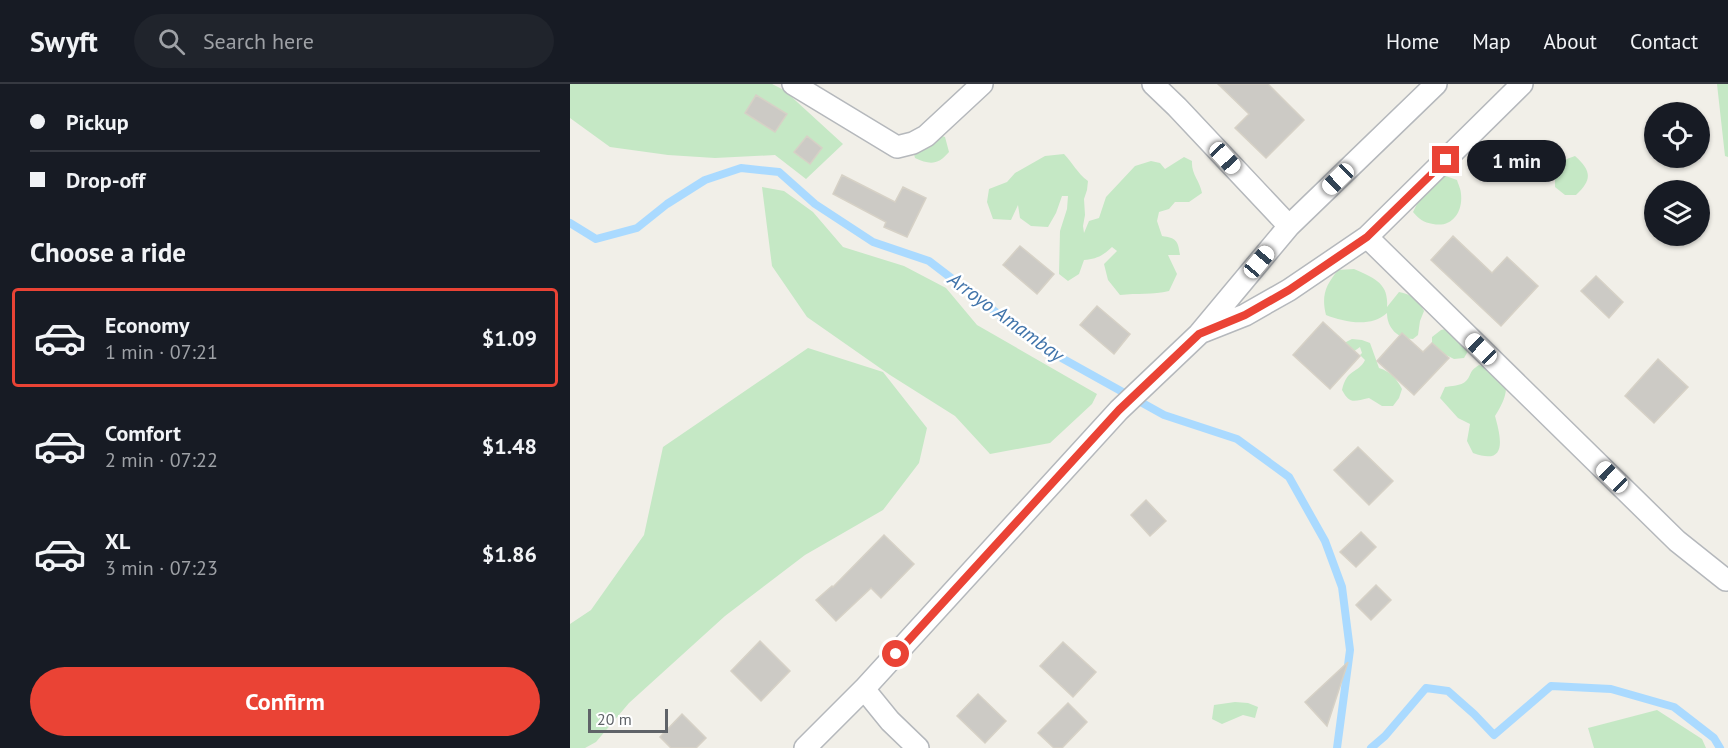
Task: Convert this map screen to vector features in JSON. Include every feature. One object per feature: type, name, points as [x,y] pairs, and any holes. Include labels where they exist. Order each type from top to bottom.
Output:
[{"type":"street","points":[[793,84],[897,147],[913,143],[926,136],[982,84]]},
{"type":"street","points":[[1153,84],[1289,226]]},
{"type":"street","points":[[805,748],[864,689],[1119,410],[1199,334],[1289,226],[1436,84]]},
{"type":"street","points":[[1199,334],[1245,315],[1289,290],[1367,237],[1522,84]]},
{"type":"street","points":[[1367,237],[1677,541],[1726,579]]},
{"type":"street","points":[[864,689],[890,721],[918,748]]},
{"type":"green space","points":[[570,84],[772,84],[784,90],[843,144],[806,179],[775,155],[715,158],[668,155],[610,147],[570,118]]},
{"type":"green space","points":[[1717,84],[1728,84],[1728,157],[1725,156]]},
{"type":"green space","points":[[930,132],[945,137],[949,152],[937,161],[925,162],[915,158],[912,147]]},
{"type":"green space","points":[[1064,154],[1088,181],[1084,199],[1084,233],[1089,221],[1099,218],[1106,197],[1135,166],[1151,161],[1160,163],[1165,169],[1184,157],[1192,161],[1202,193],[1189,202],[1175,202],[1169,209],[1159,212],[1157,221],[1162,236],[1176,241],[1180,255],[1168,255],[1177,274],[1169,291],[1120,295],[1108,280],[1104,264],[1117,251],[1112,247],[1099,257],[1084,260],[1079,274],[1068,281],[1059,274],[1060,231],[1067,209],[1068,196],[1062,196],[1048,227],[1031,226],[1020,218],[1018,205],[1011,220],[993,219],[987,202],[989,189],[1007,182],[1015,173],[1045,156]]},
{"type":"green space","points":[[1575,156],[1585,166],[1587,180],[1576,195],[1565,195],[1555,187],[1556,170],[1560,163]]},
{"type":"green space","points":[[1443,175],[1457,180],[1461,201],[1455,217],[1446,224],[1440,225],[1420,219],[1413,212],[1421,196]]},
{"type":"green space","points":[[762,187],[784,191],[813,212],[843,247],[904,266],[946,288],[977,325],[1097,394],[1092,404],[1050,443],[990,454],[955,416],[890,375],[807,317],[772,266]]},
{"type":"green space","points":[[1354,269],[1379,282],[1386,292],[1387,307],[1399,292],[1417,300],[1424,311],[1418,335],[1413,339],[1398,335],[1391,328],[1387,313],[1381,318],[1365,322],[1341,320],[1326,315],[1324,296],[1330,281],[1338,270]]},
{"type":"green space","points":[[1450,328],[1471,346],[1464,358],[1454,359],[1432,348],[1432,337],[1441,330]]},
{"type":"green space","points":[[1352,339],[1370,343],[1379,368],[1390,374],[1400,385],[1402,389],[1399,398],[1393,406],[1382,406],[1369,398],[1353,401],[1345,395],[1342,390],[1344,383],[1365,360],[1360,355],[1362,353],[1360,347],[1353,352],[1345,347],[1346,342]]},
{"type":"green space","points":[[808,348],[883,372],[927,428],[919,463],[883,510],[805,555],[725,616],[629,703],[596,742],[585,748],[570,748],[570,624],[591,610],[644,535],[663,447]]},
{"type":"green space","points":[[1479,365],[1502,377],[1506,388],[1504,400],[1495,416],[1500,441],[1499,448],[1492,456],[1473,453],[1467,441],[1470,424],[1458,418],[1440,398],[1445,387],[1464,383]]},
{"type":"green space","points":[[1235,702],[1258,707],[1255,718],[1243,715],[1222,724],[1212,719],[1214,705]]},
{"type":"green space","points":[[1657,710],[1702,739],[1706,748],[1594,748],[1588,728]]},
{"type":"building","points":[[1218,84],[1268,84],[1304,120],[1266,158],[1235,128],[1249,114]]},
{"type":"building","points":[[756,95],[787,114],[775,132],[745,113]]},
{"type":"building","points":[[807,136],[822,148],[810,164],[794,152]]},
{"type":"building","points":[[842,175],[895,202],[903,187],[926,198],[907,237],[884,227],[886,222],[833,194]]},
{"type":"building","points":[[1453,236],[1492,273],[1507,257],[1538,286],[1501,326],[1431,260]]},
{"type":"building","points":[[1020,246],[1054,274],[1037,294],[1003,265]]},
{"type":"building","points":[[1596,276],[1623,302],[1609,318],[1581,291]]},
{"type":"building","points":[[1097,306],[1130,334],[1114,354],[1080,325]]},
{"type":"building","points":[[1323,322],[1360,356],[1330,389],[1293,355]]},
{"type":"building","points":[[1402,333],[1423,352],[1432,343],[1449,358],[1414,395],[1377,361]]},
{"type":"building","points":[[1658,359],[1688,387],[1654,423],[1625,396]]},
{"type":"building","points":[[1358,447],[1393,481],[1369,505],[1334,470]]},
{"type":"building","points":[[1146,500],[1166,521],[1150,536],[1131,515]]},
{"type":"building","points":[[1361,532],[1376,547],[1356,567],[1340,552]]},
{"type":"building","points":[[884,535],[914,564],[881,598],[871,588],[836,621],[816,600],[833,587]]},
{"type":"building","points":[[1376,585],[1391,600],[1371,620],[1356,605]]},
{"type":"building","points":[[760,641],[790,671],[761,701],[731,671]]},
{"type":"building","points":[[1063,642],[1096,672],[1073,697],[1040,666]]},
{"type":"building","points":[[1348,662],[1327,726],[1305,702]]},
{"type":"building","points":[[978,694],[1006,721],[985,743],[957,716]]},
{"type":"building","points":[[1068,703],[1087,722],[1062,748],[1054,748],[1038,733]]},
{"type":"building","points":[[682,714],[706,738],[696,748],[671,748],[660,737]]},
{"type":"waterway","name":"Arroyo Amambay","points":[[570,223],[596,239],[637,228],[667,204],[705,180],[741,168],[779,172],[815,204],[873,242],[929,261],[1040,346],[1164,415],[1237,439],[1289,477],[1325,541],[1342,587],[1350,650],[1337,748]]},
{"type":"waterway","name":"Arroyo Amambay","points":[[1371,748],[1385,736],[1426,688],[1448,691],[1494,735],[1551,686],[1611,689],[1674,707],[1714,738],[1720,748]]},
{"type":"route","points":[[896,654],[1119,410],[1199,334],[1245,315],[1289,290],[1367,237],[1446,160]]}]
